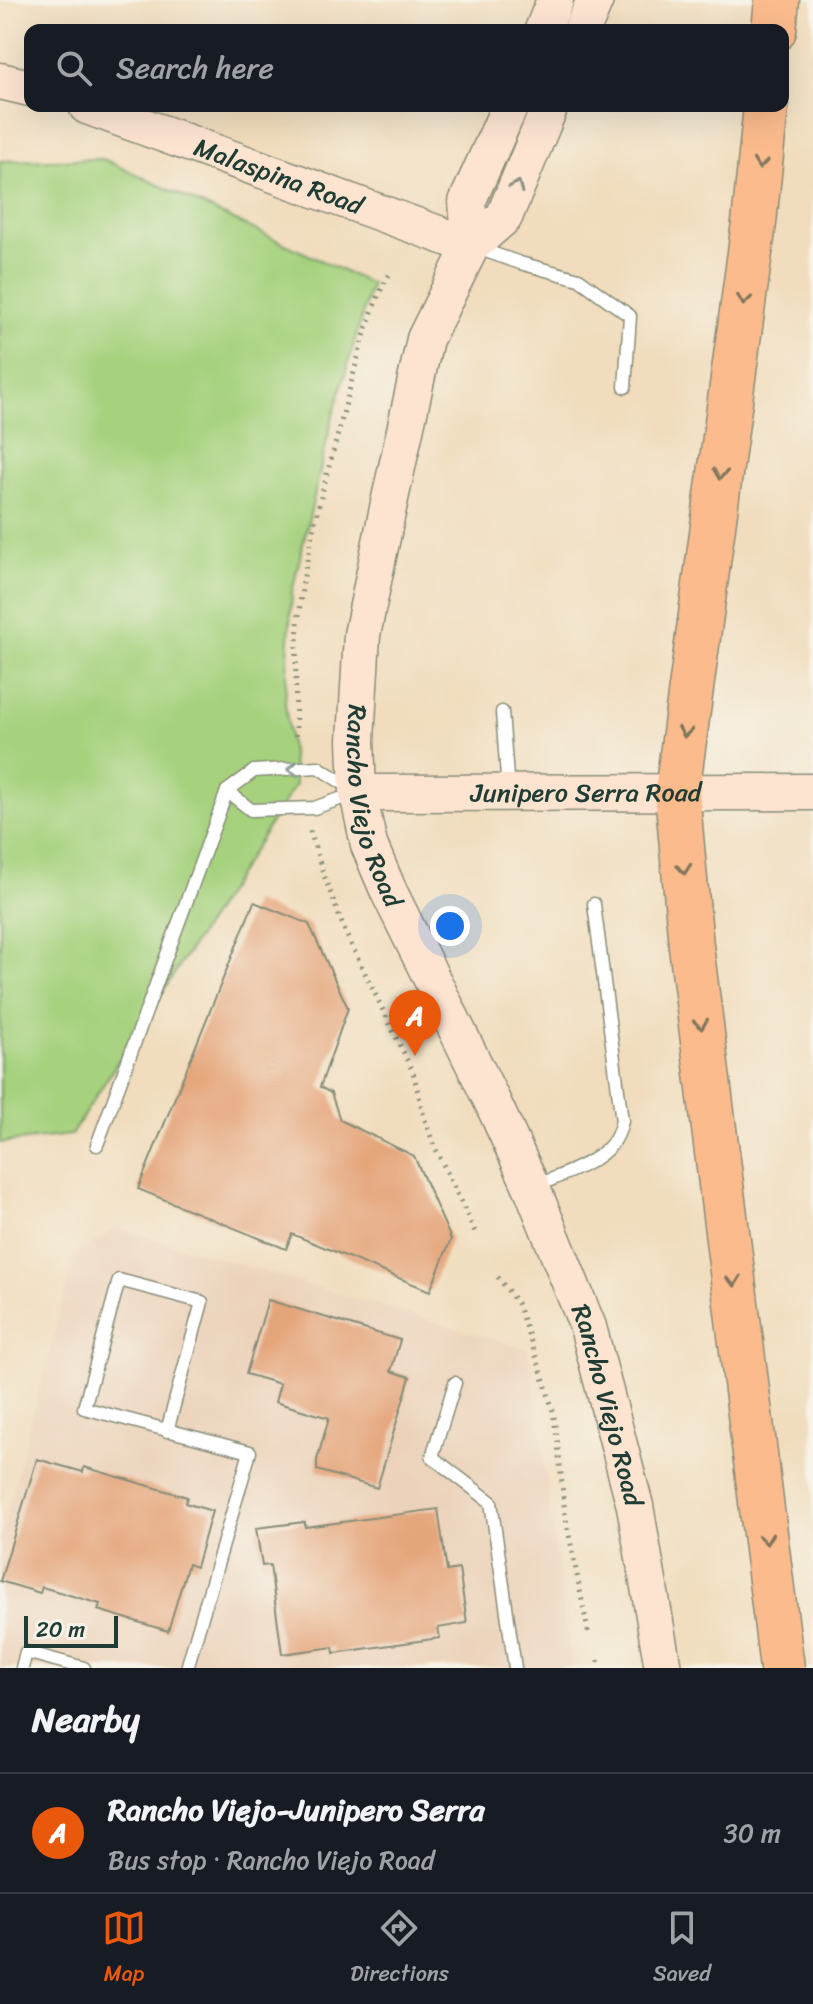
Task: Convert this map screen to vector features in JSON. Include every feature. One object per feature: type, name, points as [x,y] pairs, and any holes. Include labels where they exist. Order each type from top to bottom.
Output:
[{"type":"highway","points":[[775,24],[777,0]]},
{"type":"highway","points":[[765,112],[754,223],[677,792],[691,946],[782,1668]]},
{"type":"main road","points":[[545,24],[555,0]]},
{"type":"main road","points":[[585,24],[595,0]]},
{"type":"main road","points":[[0,81],[24,87]]},
{"type":"main road","name":"Malaspina Road","points":[[103,112],[471,246]]},
{"type":"main road","points":[[471,246],[467,202],[507,112]]},
{"type":"main road","name":"Rancho Viejo Road","points":[[548,112],[504,217],[471,246],[425,339],[362,635],[356,740],[358,793],[369,845],[389,892],[532,1188],[588,1327],[635,1506],[663,1668]]},
{"type":"main road","name":"Junipero Serra Road","points":[[358,793],[813,792]]},
{"type":"lane","points":[[471,246],[579,279],[630,316],[625,387]]},
{"type":"lane","points":[[502,712],[508,793]]},
{"type":"lane","points":[[97,1145],[227,791],[254,771],[318,767],[358,793]]},
{"type":"lane","points":[[227,791],[251,810],[314,808],[358,793]]},
{"type":"lane","points":[[532,1188],[587,1163],[609,1148],[622,1121],[594,904]]},
{"type":"lane","points":[[167,1431],[202,1302],[119,1280],[84,1408],[167,1431],[250,1452],[187,1668]]},
{"type":"lane","points":[[455,1383],[432,1457],[491,1502],[515,1668]]},
{"type":"lane","points":[[22,1668],[26,1652],[84,1668]]},
{"type":"path","points":[[296,736],[295,670],[305,566],[355,371],[381,287],[391,272]]},
{"type":"path","points":[[310,831],[346,934],[413,1072],[433,1143],[477,1236]]},
{"type":"path","points":[[498,1277],[517,1303],[553,1411],[565,1514],[589,1636]]},
{"type":"path","points":[[598,1660],[599,1668]]},
{"type":"shaded area","points":[[117,1228],[529,1350],[572,1668],[0,1668],[0,1540],[75,1254]]},
{"type":"green space","points":[[103,159],[371,284],[331,423],[292,592],[285,702],[295,785],[71,1135],[0,1143],[0,161]]},
{"type":"building","points":[[254,902],[309,924],[348,1008],[320,1087],[331,1093],[340,1120],[414,1156],[451,1239],[430,1291],[292,1234],[286,1249],[138,1189]]},
{"type":"building","points":[[268,1300],[400,1340],[391,1371],[410,1377],[377,1488],[317,1470],[329,1418],[275,1402],[280,1384],[246,1374]]},
{"type":"building","points":[[37,1459],[83,1472],[84,1467],[187,1497],[185,1503],[212,1511],[196,1567],[188,1564],[168,1631],[98,1610],[100,1604],[42,1587],[40,1593],[0,1581]]},
{"type":"building","points":[[438,1509],[447,1571],[459,1569],[467,1623],[438,1628],[440,1638],[334,1653],[333,1647],[282,1654],[270,1565],[262,1566],[256,1528],[305,1522],[305,1527]]},
{"type":"place","name":"Rancho Viejo-Junipero Serra","points":[[415,1056]]}]
